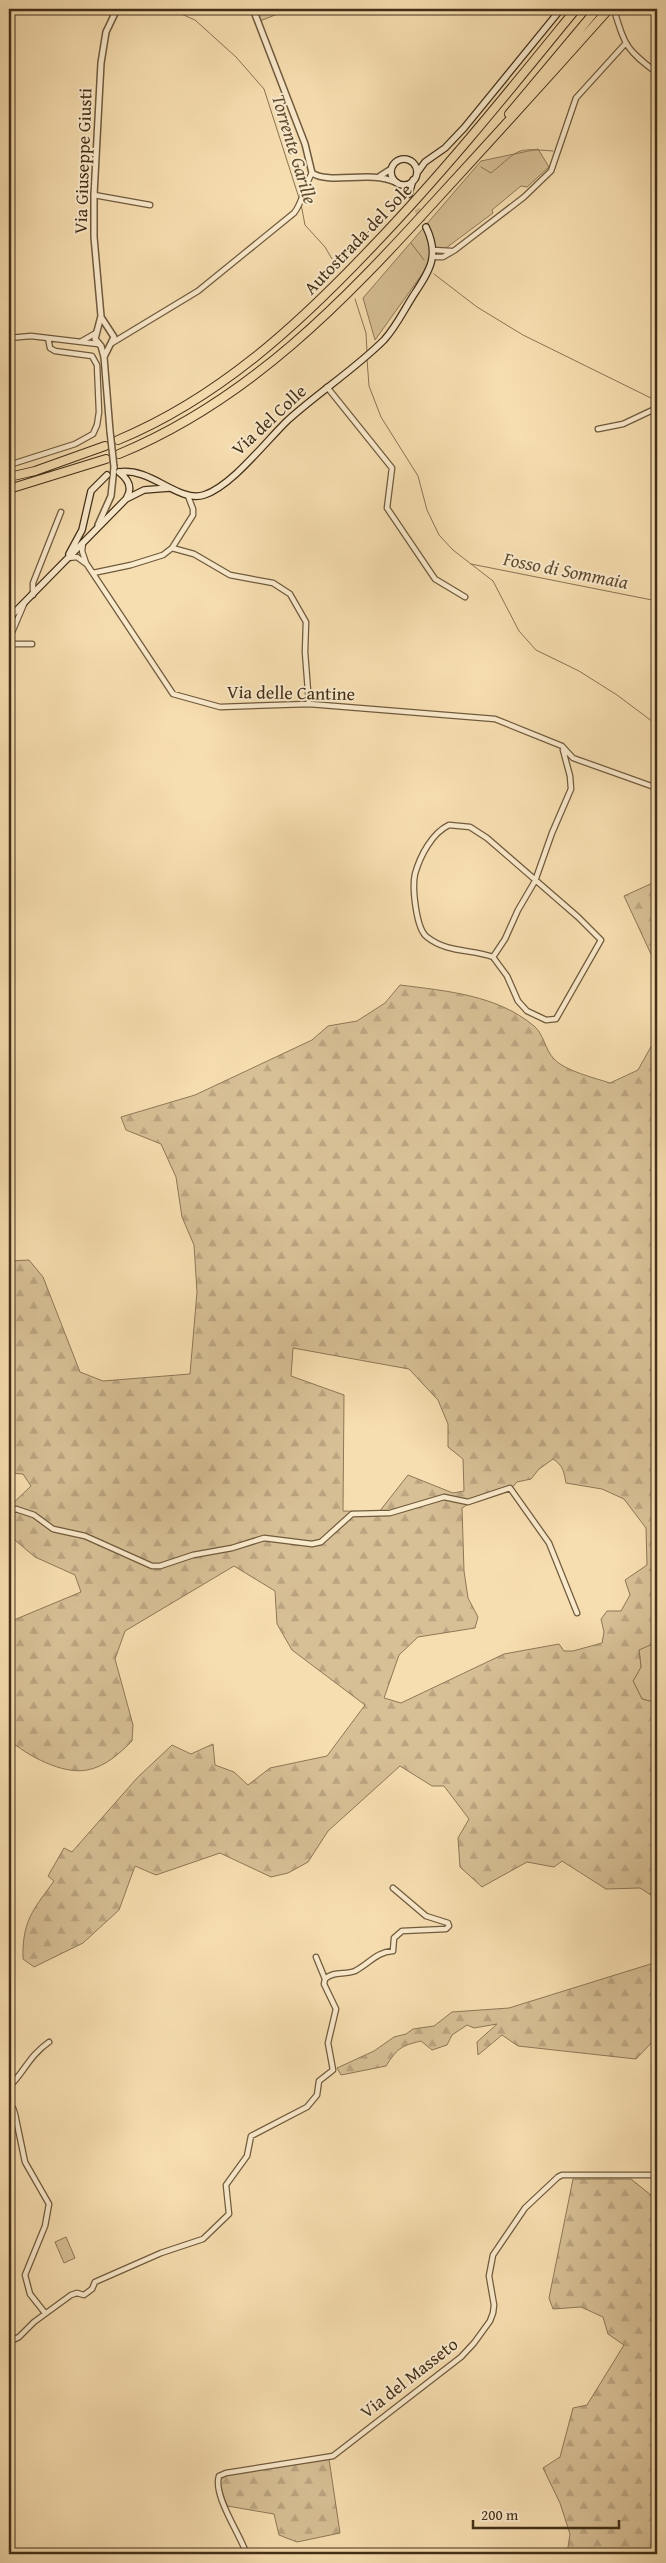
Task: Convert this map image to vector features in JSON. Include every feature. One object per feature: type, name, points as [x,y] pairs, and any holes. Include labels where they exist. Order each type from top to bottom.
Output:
[{"type":"highway","name":"Autostrada del Sole","points":[[118,440],[220,385],[273,343],[336,284],[455,158],[576,9]]},
{"type":"highway","name":"Autostrada del Sole","points":[[454,182],[597,9]]},
{"type":"highway","name":"Autostrada del Sole","points":[[119,454],[182,422],[260,372],[344,300],[612,10]]},
{"type":"highway","points":[[9,477],[35,471],[104,446]]},
{"type":"highway","points":[[9,489],[106,459]]},
{"type":"main road","points":[[425,162],[402,161],[391,169],[391,178],[409,194],[415,176],[425,162],[445,148],[464,128],[561,9]]},
{"type":"main road","points":[[412,162],[416,166],[415,176]]},
{"type":"main road","points":[[398,183],[415,176]]},
{"type":"main road","points":[[426,227],[434,250]]},
{"type":"main road","name":"Via del Colle","points":[[188,496],[203,495],[228,481],[287,421],[376,346],[391,330],[426,276],[434,250]]},
{"type":"main road","points":[[126,499],[130,489],[127,480],[119,472],[137,473],[188,496]]},
{"type":"main road","points":[[9,618],[68,557],[82,530],[92,491],[107,475]]},
{"type":"main road","points":[[68,557],[126,499],[144,490],[171,488]]},
{"type":"street","name":"Via Giuseppe Giusti","points":[[92,534],[102,520],[109,502],[114,466],[104,358],[100,345],[95,339],[101,316],[94,237],[94,195],[100,63],[106,32],[117,9]]},
{"type":"street","points":[[9,338],[48,338],[82,341],[100,345],[111,344],[198,291],[294,213],[303,196],[305,184],[312,173],[306,144],[252,9]]},
{"type":"street","points":[[629,9],[612,10],[625,44],[640,61],[657,73]]},
{"type":"street","points":[[433,257],[443,257],[455,250],[524,197],[551,171],[576,98],[625,44]]},
{"type":"street","points":[[380,176],[391,169]]},
{"type":"street","points":[[312,173],[323,176],[380,176],[398,183]]},
{"type":"street","points":[[94,195],[150,205]]},
{"type":"street","points":[[434,250],[455,250]]},
{"type":"street","name":"Via Giuseppe Giusti","points":[[101,316],[107,328],[114,334],[104,358]]},
{"type":"street","points":[[82,341],[97,331],[107,328]]},
{"type":"street","points":[[9,465],[87,439],[97,425],[98,365],[92,356],[55,351],[50,348],[48,338]]},
{"type":"street","points":[[327,387],[392,468],[387,508],[435,579],[465,597]]},
{"type":"street","points":[[598,429],[623,424],[657,408]]},
{"type":"street","points":[[93,573],[151,560],[172,548],[193,515],[193,509],[188,496]]},
{"type":"street","points":[[33,595],[33,583],[61,512]]},
{"type":"street","name":"Via delle Cantine","points":[[85,540],[82,551],[86,563],[173,694],[220,707],[308,704],[495,719],[562,746],[573,758],[657,788]]},
{"type":"street","points":[[172,548],[194,554],[230,575],[274,583],[290,594],[306,622],[305,652],[308,704]]},
{"type":"street","points":[[68,557],[77,557],[86,563]]},
{"type":"street","points":[[25,603],[10,640],[32,644]]},
{"type":"street","points":[[493,957],[535,881],[552,833],[571,789],[568,762],[562,746]]},
{"type":"street","points":[[449,825],[470,827],[487,838],[578,917],[601,940],[556,1018],[546,1020],[527,1011],[518,1001],[507,976],[493,957],[438,944],[425,936],[417,920],[415,874],[434,835],[449,825]]},
{"type":"street","points":[[9,1512],[16,1510],[34,1516],[53,1529],[85,1536],[152,1566],[160,1566],[264,1538],[312,1544],[321,1542],[352,1514],[390,1514],[444,1497],[468,1502],[510,1488],[549,1542],[577,1613]]},
{"type":"street","points":[[325,1979],[332,1974],[353,1972],[381,1952],[393,1951],[394,1938],[402,1931],[446,1929],[449,1926],[448,1923],[426,1916],[393,1888]]},
{"type":"street","points":[[9,2342],[19,2337],[46,2313],[71,2295],[88,2292],[95,2282],[110,2274],[203,2239],[228,2214],[226,2185],[247,2156],[251,2136],[307,2107],[315,2098],[320,2081],[333,2070],[328,2043],[336,2010],[324,1984],[325,1979],[316,1957]]},
{"type":"street","points":[[9,2087],[22,2074],[29,2058],[49,2042]]},
{"type":"street","points":[[9,2105],[14,2108],[26,2162],[49,2204],[46,2226],[25,2274],[30,2294],[46,2313]]},
{"type":"street","name":"Via del Masseto","points":[[250,2554],[245,2550],[229,2516],[218,2486],[219,2476],[226,2473],[332,2456],[461,2357],[474,2343],[490,2321],[493,2313],[494,2305],[489,2276],[493,2255],[525,2208],[558,2177],[562,2175],[657,2176]]},
{"type":"green space","points":[[255,9],[290,9],[260,21]]},
{"type":"green space","points":[[538,149],[549,167],[527,187],[521,186],[492,210],[493,213],[442,251],[423,273],[375,340],[363,298],[481,161]]},
{"type":"green space","points":[[657,881],[657,967],[624,896]]},
{"type":"green space","points":[[657,967],[657,1642],[639,1650],[641,1667],[633,1681],[642,1699],[657,1703],[657,1899],[640,1888],[606,1889],[562,1861],[554,1867],[527,1862],[482,1887],[460,1867],[458,1838],[469,1819],[444,1786],[432,1786],[400,1766],[328,1831],[308,1862],[288,1873],[271,1877],[220,1853],[156,1875],[135,1866],[119,1910],[83,1943],[34,1967],[23,1959],[24,1935],[35,1908],[54,1881],[48,1876],[64,1848],[72,1852],[137,1778],[172,1745],[191,1754],[213,1744],[215,1765],[234,1772],[248,1785],[270,1768],[327,1756],[365,1705],[292,1650],[277,1624],[275,1591],[234,1566],[125,1631],[115,1659],[133,1725],[132,1741],[117,1755],[106,1763],[94,1768],[77,1771],[67,1770],[56,1767],[25,1752],[9,1740],[9,1622],[81,1592],[75,1575],[35,1557],[9,1535],[9,1507],[31,1486],[23,1474],[9,1473],[9,1261],[29,1260],[43,1277],[80,1372],[103,1381],[190,1374],[197,1292],[194,1245],[182,1217],[176,1177],[161,1144],[126,1130],[121,1117],[195,1095],[312,1040],[328,1026],[357,1021],[385,1003],[400,985],[453,992],[504,1007],[537,1029],[548,1051],[559,1063],[580,1074],[610,1083],[638,1070],[653,1043]],"holes":[[[293,1348],[409,1369],[438,1400],[448,1424],[448,1447],[463,1459],[464,1491],[453,1493],[408,1475],[379,1512],[343,1511],[344,1395],[291,1376]],[[553,1459],[562,1469],[566,1483],[602,1489],[624,1499],[646,1528],[647,1565],[625,1580],[630,1595],[621,1611],[607,1611],[601,1619],[604,1632],[602,1643],[573,1651],[564,1651],[559,1644],[504,1654],[401,1703],[384,1698],[399,1655],[418,1637],[475,1628],[478,1617],[468,1598],[464,1571],[462,1508],[483,1494],[508,1492],[517,1482],[531,1479],[539,1469]]]},
{"type":"green space","points":[[657,1642],[657,1703],[642,1699],[633,1681],[641,1667],[639,1649]]},
{"type":"green space","points":[[657,1962],[657,2037],[636,2059],[518,2046],[502,2035],[478,2055],[477,2042],[497,2024],[474,2028],[467,2025],[452,2035],[447,2045],[432,2050],[421,2041],[408,2045],[396,2052],[386,2066],[341,2075],[337,2068],[374,2051],[394,2037],[406,2034],[413,2029],[434,2026],[452,2012],[509,2008]]},
{"type":"green space","points":[[573,2179],[631,2179],[657,2200],[657,2554],[567,2554],[570,2534],[560,2503],[543,2468],[560,2457],[573,2408],[587,2405],[624,2345],[608,2334],[603,2317],[581,2307],[553,2309],[549,2298]]},
{"type":"green space","points":[[66,2237],[75,2258],[64,2263],[55,2242]]},
{"type":"green space","points":[[329,2459],[340,2533],[297,2542],[279,2535],[274,2514],[227,2506],[220,2485],[221,2479],[227,2475]]},
{"type":"waterway","name":"Torrente Garille","points":[[170,9],[195,20],[236,57],[264,89],[299,198]]},
{"type":"waterway","points":[[481,167],[491,173],[518,152],[524,150],[553,151]]},
{"type":"waterway","name":"Torrente Garille","points":[[301,204],[305,225],[325,247],[338,269]]},
{"type":"waterway","points":[[335,262],[342,258],[381,219],[384,221]]},
{"type":"waterway","points":[[411,243],[424,260]]},
{"type":"waterway","points":[[434,274],[477,307],[523,335],[657,401]]},
{"type":"waterway","name":"Torrente Garille","points":[[355,299],[366,333],[367,352]]},
{"type":"waterway","name":"Fosso di Sommaia","points":[[367,359],[369,386],[381,417],[418,476],[427,510],[439,535],[453,550],[493,581],[519,631],[536,650],[579,671],[617,695],[657,725]]},
{"type":"waterway","name":"Fosso di Sommaia","points":[[471,564],[657,601]]},
{"type":"tunnel","points":[[409,194],[426,227]]}]
